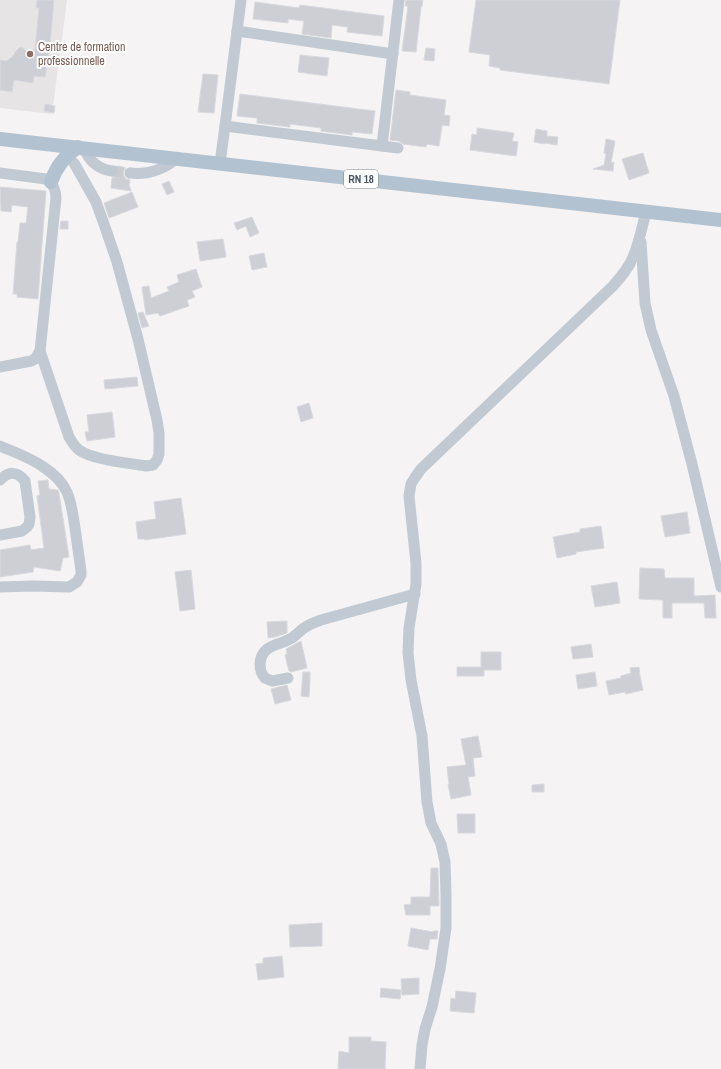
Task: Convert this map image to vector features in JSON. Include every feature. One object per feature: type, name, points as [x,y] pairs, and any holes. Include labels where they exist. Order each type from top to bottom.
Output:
[{"type":"main road","name":"RN 18","points":[[0,138],[721,220]]},
{"type":"main road","points":[[51,182],[53,175],[61,162],[71,151],[81,147]]},
{"type":"street","points":[[220,163],[241,0]]},
{"type":"street","points":[[382,146],[393,54],[397,0]]},
{"type":"street","points":[[237,31],[393,54]]},
{"type":"street","points":[[225,126],[398,148]]},
{"type":"street","points":[[81,147],[94,164],[112,172]]},
{"type":"street","points":[[130,173],[147,174],[156,172],[177,158]]},
{"type":"street","points":[[0,173],[46,179],[51,182],[56,192],[40,351],[69,437],[75,447],[84,453],[122,462],[146,466],[153,465],[159,454],[159,433],[138,339],[117,262],[104,224],[96,202],[74,163]]},
{"type":"street","points":[[420,1069],[425,1029],[432,1007],[440,969],[446,928],[446,894],[445,862],[441,844],[431,823],[427,802],[422,736],[411,680],[408,652],[409,628],[416,584],[416,563],[409,496],[410,490],[414,479],[421,470],[613,286],[626,270],[633,258],[646,212]]},
{"type":"street","points":[[641,231],[645,303],[651,330],[674,396],[692,464],[721,587]]},
{"type":"street","points":[[0,367],[31,361],[35,359],[40,351]]},
{"type":"street","points":[[0,446],[43,466],[60,480],[67,491],[71,503],[81,575],[77,582],[69,587],[33,586],[0,588]]},
{"type":"street","points":[[0,480],[11,473],[22,477],[27,487],[30,517],[29,524],[25,529],[18,532],[0,535]]},
{"type":"street","points":[[288,678],[272,681],[264,678],[260,667],[260,660],[262,654],[266,650],[292,638],[307,626],[321,620],[415,594]]},
{"type":"shaded area","name":"Centre de formation professionnelle","points":[[0,0],[67,0],[52,114],[0,108]]},
{"type":"building","points":[[37,0],[54,0],[45,77],[34,76],[33,83],[14,80],[12,92],[0,90],[0,60],[7,61],[20,47],[34,59],[39,8],[36,8]]},
{"type":"building","points":[[406,0],[423,0],[416,52],[402,51],[408,6],[405,6]]},
{"type":"building","points":[[476,0],[620,0],[609,84],[500,70],[500,68],[489,66],[490,55],[469,52]]},
{"type":"building","points":[[255,2],[299,8],[300,5],[384,16],[382,36],[347,32],[348,27],[332,25],[331,38],[302,34],[304,21],[288,19],[288,23],[253,19]]},
{"type":"building","points":[[426,48],[435,49],[434,61],[424,60]]},
{"type":"building","points":[[300,55],[329,58],[327,76],[298,72]]},
{"type":"building","points":[[203,74],[218,75],[214,113],[198,112]]},
{"type":"building","points":[[396,90],[410,92],[410,95],[446,100],[444,115],[450,116],[449,126],[442,126],[439,146],[427,144],[426,147],[403,144],[399,141],[390,140]]},
{"type":"building","points":[[240,94],[375,111],[372,134],[352,132],[352,135],[321,131],[321,128],[290,124],[290,127],[257,123],[257,118],[237,116]]},
{"type":"building","points":[[45,104],[55,106],[54,113],[44,111]]},
{"type":"building","points":[[477,128],[514,133],[512,141],[518,142],[516,156],[470,150],[472,134],[477,135]]},
{"type":"building","points":[[536,129],[547,131],[547,136],[558,137],[557,145],[534,142]]},
{"type":"building","points":[[606,139],[615,141],[611,163],[614,162],[613,171],[593,169],[604,165]]},
{"type":"building","points":[[643,153],[649,173],[629,180],[622,159]]},
{"type":"building","points":[[117,167],[126,168],[123,172],[126,179],[130,180],[129,185],[131,191],[111,188],[112,178],[117,176],[119,173],[119,169]]},
{"type":"building","points":[[169,181],[174,192],[167,195],[162,184]]},
{"type":"building","points":[[0,187],[46,191],[38,299],[17,297],[17,294],[13,294],[20,223],[26,223],[28,207],[12,205],[11,212],[1,211]]},
{"type":"building","points":[[132,192],[138,207],[109,218],[104,203]]},
{"type":"building","points":[[252,217],[259,233],[250,237],[246,226],[237,230],[234,223]]},
{"type":"building","points":[[61,221],[68,221],[68,229],[60,229]]},
{"type":"building","points":[[223,239],[226,257],[200,261],[197,242]]},
{"type":"building","points":[[264,253],[267,267],[252,270],[249,256]]},
{"type":"building","points":[[196,269],[202,287],[192,291],[195,297],[187,300],[189,306],[160,316],[158,313],[146,315],[142,287],[149,286],[151,298],[169,291],[167,287],[179,282],[177,275]]},
{"type":"building","points":[[143,312],[149,326],[142,328],[138,313]]},
{"type":"building","points":[[137,377],[138,386],[105,389],[104,380]]},
{"type":"building","points":[[309,403],[313,418],[301,422],[297,407]]},
{"type":"building","points":[[112,412],[115,437],[87,441],[85,432],[89,432],[87,415]]},
{"type":"building","points":[[48,480],[49,489],[58,490],[59,493],[69,557],[63,558],[60,571],[34,567],[33,572],[0,577],[0,550],[30,545],[31,550],[44,548],[37,496],[40,495],[38,481]]},
{"type":"building","points":[[181,498],[186,534],[145,540],[138,539],[136,522],[156,519],[154,502]]},
{"type":"building","points":[[687,512],[690,533],[665,537],[661,516]]},
{"type":"building","points":[[601,526],[604,548],[576,552],[576,554],[557,558],[553,537],[580,532],[580,529]]},
{"type":"building","points":[[640,568],[664,569],[665,578],[694,578],[694,596],[715,595],[716,618],[705,618],[704,603],[672,603],[672,618],[663,618],[663,600],[639,599]]},
{"type":"building","points":[[191,570],[195,609],[180,611],[175,572]]},
{"type":"building","points":[[617,582],[620,603],[595,607],[591,586]]},
{"type":"building","points":[[287,621],[287,633],[268,638],[267,622]]},
{"type":"building","points":[[301,641],[307,668],[291,672],[289,671],[285,655],[287,654],[286,649]]},
{"type":"building","points":[[591,644],[593,657],[573,659],[571,647]]},
{"type":"building","points":[[481,652],[501,652],[501,670],[484,670],[484,676],[457,676],[457,667],[481,667]]},
{"type":"building","points":[[639,667],[643,690],[626,694],[625,692],[609,695],[606,681],[621,678],[621,676],[631,673],[630,668]]},
{"type":"building","points":[[303,672],[310,672],[309,697],[301,696]]},
{"type":"building","points":[[595,672],[597,686],[578,689],[576,675]]},
{"type":"building","points":[[287,685],[291,700],[275,704],[271,689]]},
{"type":"building","points":[[478,736],[482,757],[473,758],[475,776],[468,777],[471,795],[451,799],[448,785],[447,767],[466,765],[461,739]]},
{"type":"building","points":[[544,784],[544,792],[532,792],[532,785]]},
{"type":"building","points":[[457,814],[475,814],[475,833],[458,833]]},
{"type":"building","points":[[431,868],[438,868],[439,906],[430,906],[430,915],[406,915],[404,905],[411,904],[411,897],[430,897]]},
{"type":"building","points":[[322,923],[322,946],[290,947],[289,925]]},
{"type":"building","points":[[411,928],[433,932],[438,931],[437,939],[430,939],[428,950],[408,946]]},
{"type":"building","points":[[282,956],[284,977],[258,980],[256,964],[263,963],[263,958]]},
{"type":"building","points":[[419,978],[419,994],[402,995],[401,979]]},
{"type":"building","points":[[381,988],[401,990],[400,999],[380,997]]},
{"type":"building","points":[[456,991],[476,993],[474,1013],[450,1011],[451,998],[455,999]]},
{"type":"building","points":[[349,1037],[371,1037],[371,1041],[386,1042],[385,1069],[338,1069],[339,1051],[349,1053]]},
{"type":"tunnel","points":[[112,171],[130,173]]},
{"type":"place","name":"Centre de formation professionnelle","points":[[30,54]]}]
